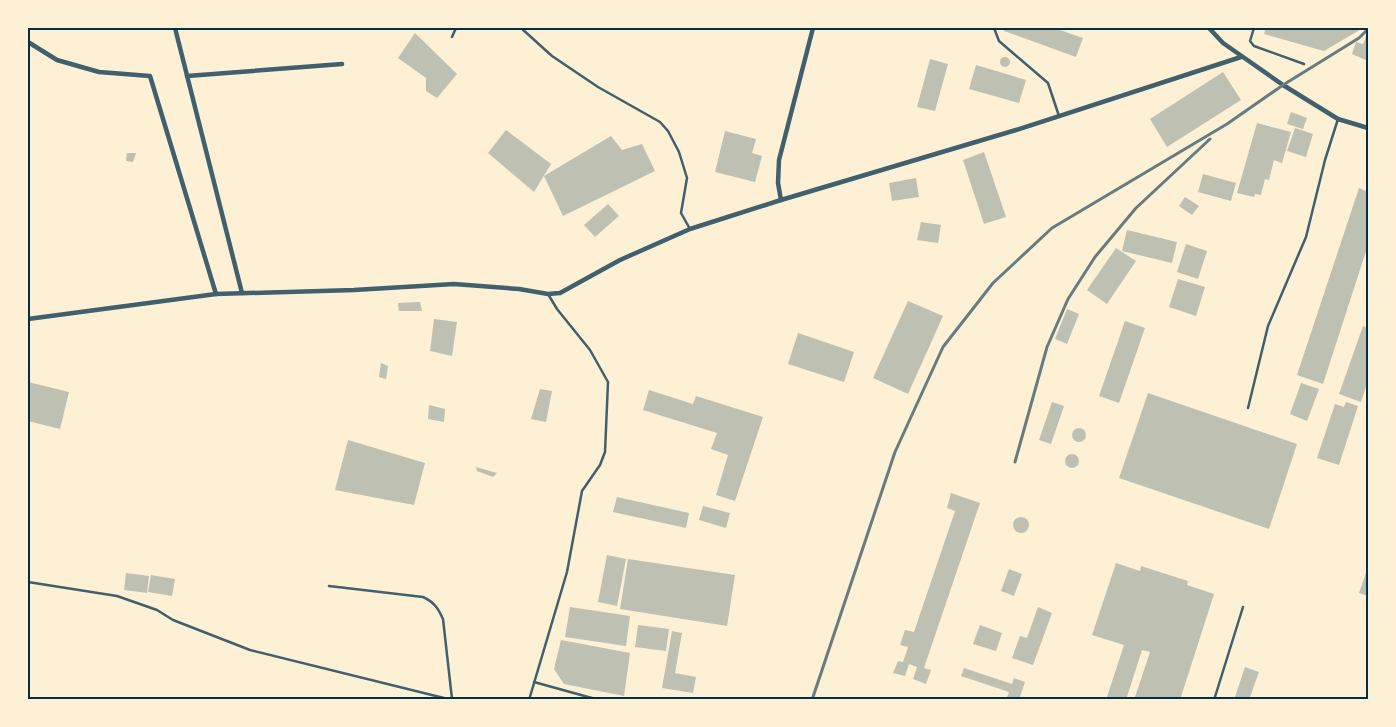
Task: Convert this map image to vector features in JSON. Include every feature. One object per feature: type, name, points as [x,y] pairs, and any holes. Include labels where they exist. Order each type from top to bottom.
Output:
[{"type":"street","points":[[175,28],[242,293]]},
{"type":"street","points":[[781,200],[778,177],[779,160],[813,28]]},
{"type":"street","points":[[1209,28],[1223,43],[1283,86],[1338,120],[1368,128]]},
{"type":"street","points":[[28,42],[56,60],[99,72],[150,76],[216,294]]},
{"type":"street","points":[[28,319],[216,294],[354,290],[454,284],[519,289],[548,294],[560,293],[620,260],[690,229],[1059,116],[1241,57]]},
{"type":"street","points":[[187,76],[342,64]]},
{"type":"lane","points":[[452,38],[456,28]]},
{"type":"lane","points":[[521,28],[552,56],[598,87],[654,118],[668,131],[679,152],[687,178],[681,212],[690,229]]},
{"type":"lane","points":[[994,28],[999,41],[1048,83],[1059,116]]},
{"type":"lane","points":[[1254,28],[1250,42],[1254,46],[1304,64]]},
{"type":"lane","points":[[1248,408],[1268,326],[1306,237],[1325,160],[1338,120]]},
{"type":"lane","points":[[529,700],[566,572],[582,491],[600,465],[606,443],[608,382],[590,350],[556,309],[548,294]]},
{"type":"lane","points":[[28,582],[117,596],[157,610],[173,620],[250,650],[452,699],[443,618],[439,609],[432,601],[423,597],[329,586]]},
{"type":"lane","points":[[1214,700],[1243,607]]},
{"type":"lane","points":[[534,682],[599,700]]},
{"type":"building","points":[[1006,28],[1054,28],[1083,38],[1076,57],[1004,31]]},
{"type":"building","points":[[1266,28],[1359,28],[1358,31],[1324,51],[1264,34]]},
{"type":"building","points":[[415,33],[457,74],[437,98],[426,91],[426,78],[398,58]]},
{"type":"building","points":[[1367,34],[1368,61],[1352,54],[1356,42],[1363,44]]},
{"type":"building","points":[[1003,57],[1007,57],[1010,62],[1009,66],[1003,67],[1000,64],[1000,60]]},
{"type":"building","points":[[930,59],[948,64],[935,111],[917,107]]},
{"type":"building","points":[[976,65],[1026,80],[1019,103],[969,89]]},
{"type":"building","points":[[1223,72],[1241,100],[1167,147],[1150,119]]},
{"type":"building","points":[[1291,112],[1307,118],[1303,129],[1287,124]]},
{"type":"building","points":[[1257,123],[1291,132],[1282,163],[1274,160],[1269,180],[1265,179],[1261,195],[1255,194],[1254,197],[1237,193]]},
{"type":"building","points":[[1295,128],[1313,134],[1306,157],[1287,151]]},
{"type":"building","points":[[506,130],[551,164],[534,192],[488,153]]},
{"type":"building","points":[[725,131],[756,139],[752,153],[762,156],[755,182],[715,172]]},
{"type":"building","points":[[611,136],[622,150],[642,144],[655,171],[563,216],[544,176]]},
{"type":"building","points":[[984,152],[1006,217],[984,224],[963,160]]},
{"type":"building","points":[[127,153],[136,153],[133,162],[126,161]]},
{"type":"building","points":[[1203,174],[1236,183],[1231,201],[1198,192]]},
{"type":"building","points":[[916,178],[919,197],[892,201],[889,183]]},
{"type":"building","points":[[1359,188],[1368,192],[1368,245],[1323,384],[1297,375]]},
{"type":"building","points":[[1185,197],[1199,206],[1192,215],[1179,206]]},
{"type":"building","points":[[608,204],[619,216],[595,237],[584,225]]},
{"type":"building","points":[[921,222],[941,225],[938,243],[917,240]]},
{"type":"building","points":[[1127,230],[1177,242],[1172,263],[1122,251]]},
{"type":"building","points":[[1186,244],[1207,251],[1198,279],[1177,272]]},
{"type":"building","points":[[1116,248],[1136,261],[1107,304],[1087,290]]},
{"type":"building","points":[[1178,279],[1205,287],[1196,316],[1169,307]]},
{"type":"building","points":[[908,301],[943,316],[908,394],[873,378]]},
{"type":"building","points":[[420,302],[422,311],[399,311],[398,303]]},
{"type":"building","points":[[1067,309],[1079,314],[1067,344],[1055,339]]},
{"type":"building","points":[[434,319],[457,322],[452,356],[430,351]]},
{"type":"building","points":[[1125,321],[1145,328],[1119,403],[1099,396]]},
{"type":"building","points":[[1363,326],[1368,328],[1368,380],[1361,402],[1339,394]]},
{"type":"building","points":[[798,333],[854,352],[844,382],[788,364]]},
{"type":"building","points":[[381,363],[388,366],[386,379],[379,377]]},
{"type":"building","points":[[28,382],[69,392],[60,429],[28,421]]},
{"type":"building","points":[[1301,383],[1319,389],[1307,421],[1290,414]]},
{"type":"building","points":[[540,389],[552,391],[546,422],[531,419]]},
{"type":"building","points":[[649,390],[693,404],[696,396],[763,417],[735,501],[716,495],[728,455],[711,449],[717,433],[643,410]]},
{"type":"building","points":[[1148,393],[1297,444],[1269,529],[1119,478]]},
{"type":"building","points":[[1052,402],[1064,406],[1051,444],[1039,440]]},
{"type":"building","points":[[1346,402],[1358,406],[1339,465],[1317,458],[1335,404],[1344,407]]},
{"type":"building","points":[[429,405],[445,409],[444,422],[428,419]]},
{"type":"building","points":[[1076,428],[1082,428],[1086,435],[1082,442],[1076,442],[1072,438],[1072,432]]},
{"type":"building","points":[[348,440],[425,463],[414,505],[335,490]]},
{"type":"building","points":[[1072,454],[1077,456],[1079,461],[1077,466],[1072,468],[1067,466],[1065,461],[1067,456]]},
{"type":"building","points":[[476,467],[497,473],[493,477],[477,471]]},
{"type":"building","points":[[951,493],[980,503],[924,668],[931,670],[926,684],[913,679],[917,667],[909,664],[905,676],[893,673],[898,661],[903,662],[908,647],[900,645],[905,630],[914,632],[955,511],[947,508]]},
{"type":"building","points":[[617,497],[689,513],[686,528],[613,512]]},
{"type":"building","points":[[703,506],[730,513],[726,528],[699,520]]},
{"type":"building","points":[[1021,517],[1027,519],[1029,525],[1027,531],[1021,533],[1015,531],[1013,525],[1015,519]]},
{"type":"building","points":[[607,555],[626,559],[617,606],[598,602]]},
{"type":"building","points":[[628,559],[735,575],[727,626],[620,609]]},
{"type":"building","points":[[1116,563],[1140,571],[1141,566],[1188,581],[1187,585],[1214,594],[1180,700],[1134,700],[1150,652],[1142,650],[1126,700],[1106,700],[1124,645],[1092,635]]},
{"type":"building","points":[[1368,567],[1368,596],[1359,593]]},
{"type":"building","points":[[1009,569],[1022,574],[1014,596],[1001,591]]},
{"type":"building","points":[[126,573],[149,576],[147,593],[124,590]]},
{"type":"building","points":[[151,575],[175,579],[172,596],[148,592]]},
{"type":"building","points":[[570,607],[630,616],[626,646],[565,637]]},
{"type":"building","points":[[1038,607],[1052,613],[1033,665],[1012,658],[1020,636],[1027,638]]},
{"type":"building","points":[[638,625],[669,629],[666,651],[635,647]]},
{"type":"building","points":[[980,625],[1002,633],[996,651],[973,644]]},
{"type":"building","points":[[672,631],[682,633],[675,673],[696,677],[693,693],[662,688]]},
{"type":"building","points":[[561,640],[630,653],[624,696],[564,684],[554,669]]},
{"type":"building","points":[[1245,667],[1259,672],[1249,700],[1234,700]]},
{"type":"building","points":[[964,668],[1012,684],[1014,678],[1025,682],[1019,700],[1006,700],[1009,692],[961,676]]},
{"type":"railway","points":[[812,700],[895,452],[943,347],[993,283],[1052,228],[1227,124],[1283,85],[1359,38],[1368,29]]},
{"type":"railway","points":[[1015,462],[1047,347],[1068,299],[1095,257],[1136,208],[1210,139]]}]
